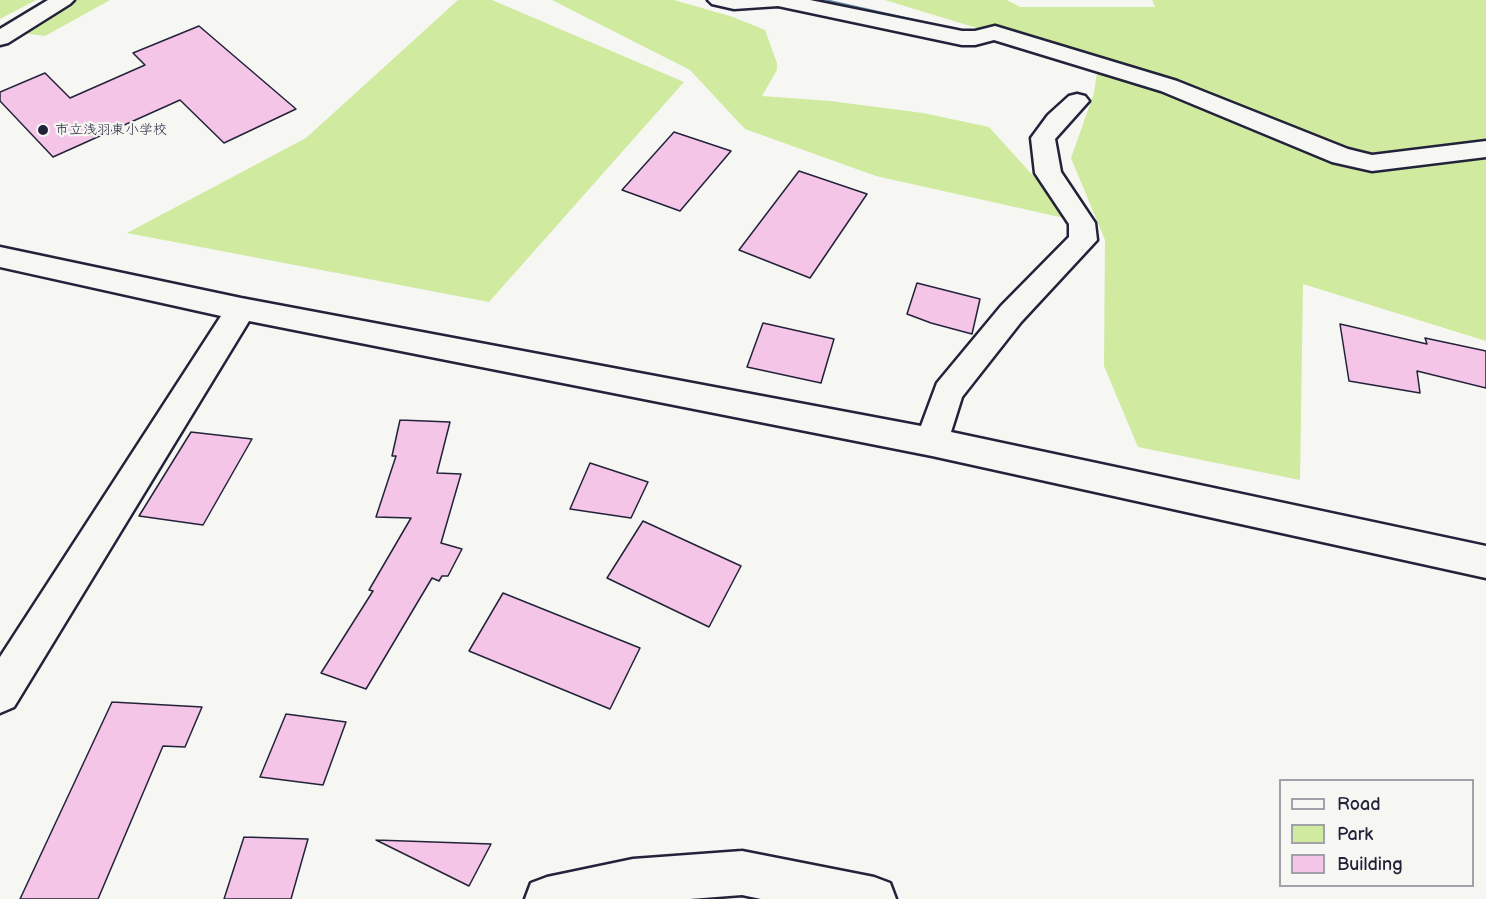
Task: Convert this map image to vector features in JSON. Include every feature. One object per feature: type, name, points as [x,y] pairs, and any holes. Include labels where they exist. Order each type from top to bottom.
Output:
[{"type":"street","points":[[0,38],[63,0]]},
{"type":"street","points":[[719,0],[734,3],[777,0],[962,38],[975,38],[995,33],[1169,86],[1341,156],[1372,163],[1486,149]]},
{"type":"street","points":[[932,442],[948,392],[1011,314],[1083,240],[1082,223],[1048,173],[1043,138],[1057,120],[1077,101]]},
{"type":"street","points":[[0,257],[241,309],[932,442],[1486,562]]},
{"type":"street","points":[[0,693],[241,309]]},
{"type":"street","points":[[547,899],[633,881],[742,873],[874,899]]},
{"type":"green space","points":[[0,0],[36,0],[0,19]]},
{"type":"green space","points":[[76,0],[110,0],[45,36],[22,33]]},
{"type":"green space","points":[[458,0],[492,0],[684,82],[489,302],[127,233],[306,138]]},
{"type":"green space","points":[[552,0],[674,0],[733,17],[765,30],[777,63],[777,70],[762,96],[830,101],[923,113],[989,127],[1073,220],[876,176],[745,129],[690,70]]},
{"type":"green space","points":[[885,0],[1007,0],[1020,7],[1155,7],[1152,0],[1486,0],[1486,341],[1303,284],[1300,480],[1138,447],[1104,366],[1105,240],[1071,158],[1094,93],[1098,65]]},
{"type":"building","points":[[199,26],[296,109],[224,143],[180,100],[53,157],[0,101],[0,92],[45,73],[70,98],[145,65],[133,53]]},
{"type":"building","points":[[674,132],[731,151],[680,211],[622,190]]},
{"type":"building","points":[[799,171],[867,194],[810,278],[739,250]]},
{"type":"building","points":[[917,283],[980,299],[972,334],[907,314]]},
{"type":"building","points":[[763,323],[834,339],[821,383],[747,367]]},
{"type":"building","points":[[1340,324],[1427,344],[1425,338],[1486,351],[1486,388],[1417,371],[1420,393],[1349,381]]},
{"type":"building","points":[[400,420],[450,422],[437,473],[461,474],[441,543],[462,549],[448,576],[442,576],[439,581],[432,578],[366,689],[321,673],[373,591],[369,590],[411,518],[376,517],[396,456],[392,456]]},
{"type":"building","points":[[191,432],[252,439],[203,525],[139,516]]},
{"type":"building","points":[[590,463],[648,482],[631,518],[570,509]]},
{"type":"building","points":[[643,521],[741,566],[709,627],[607,578]]},
{"type":"building","points":[[503,593],[640,648],[610,709],[469,651]]},
{"type":"building","points":[[112,702],[202,707],[185,747],[163,746],[98,899],[20,899]]},
{"type":"building","points":[[286,714],[346,722],[323,785],[260,777]]},
{"type":"building","points":[[244,837],[308,839],[291,899],[224,899]]},
{"type":"building","points":[[376,840],[491,844],[469,886]]},
{"type":"waterway","points":[[821,0],[965,31]]},
{"type":"place","name":"市立浅羽東小学校","points":[[43,130]]}]
